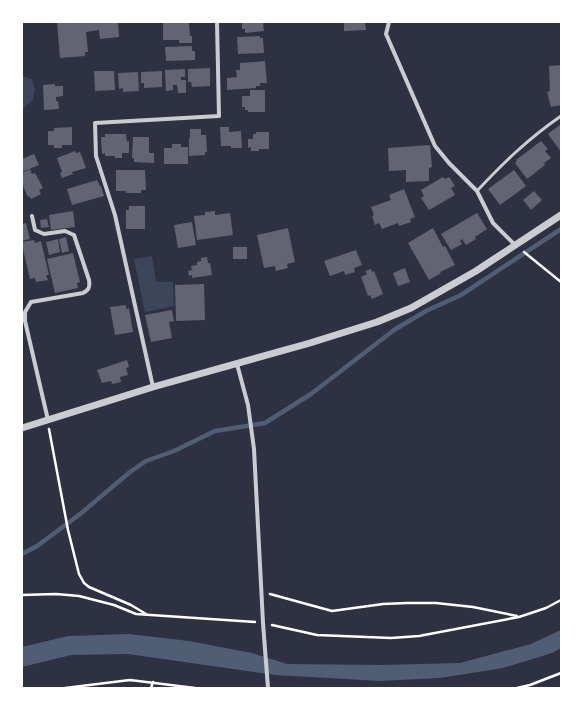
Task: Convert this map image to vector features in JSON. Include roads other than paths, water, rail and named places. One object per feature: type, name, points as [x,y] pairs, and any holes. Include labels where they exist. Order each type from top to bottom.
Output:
[{"type":"street","points":[[153,387],[115,215],[96,156],[95,123],[219,116],[217,22]]},
{"type":"street","points":[[388,22],[386,34],[435,146],[448,163],[477,191],[493,223],[515,245]]},
{"type":"street","points":[[22,428],[153,387],[310,343],[377,322],[411,308],[476,271],[561,215]]},
{"type":"street","points":[[32,216],[35,230],[44,234],[65,231],[74,235],[85,265],[90,287],[83,293],[31,302],[25,312],[24,321],[48,421]]},
{"type":"street","points":[[237,364],[248,405],[254,449],[261,592],[268,688]]},
{"type":"lane","points":[[477,191],[508,158],[541,130],[561,116]]},
{"type":"waterway","points":[[22,554],[37,546],[79,515],[130,472],[146,461],[174,451],[215,431],[265,423],[311,394],[394,330],[426,311],[461,295],[561,229]]}]
